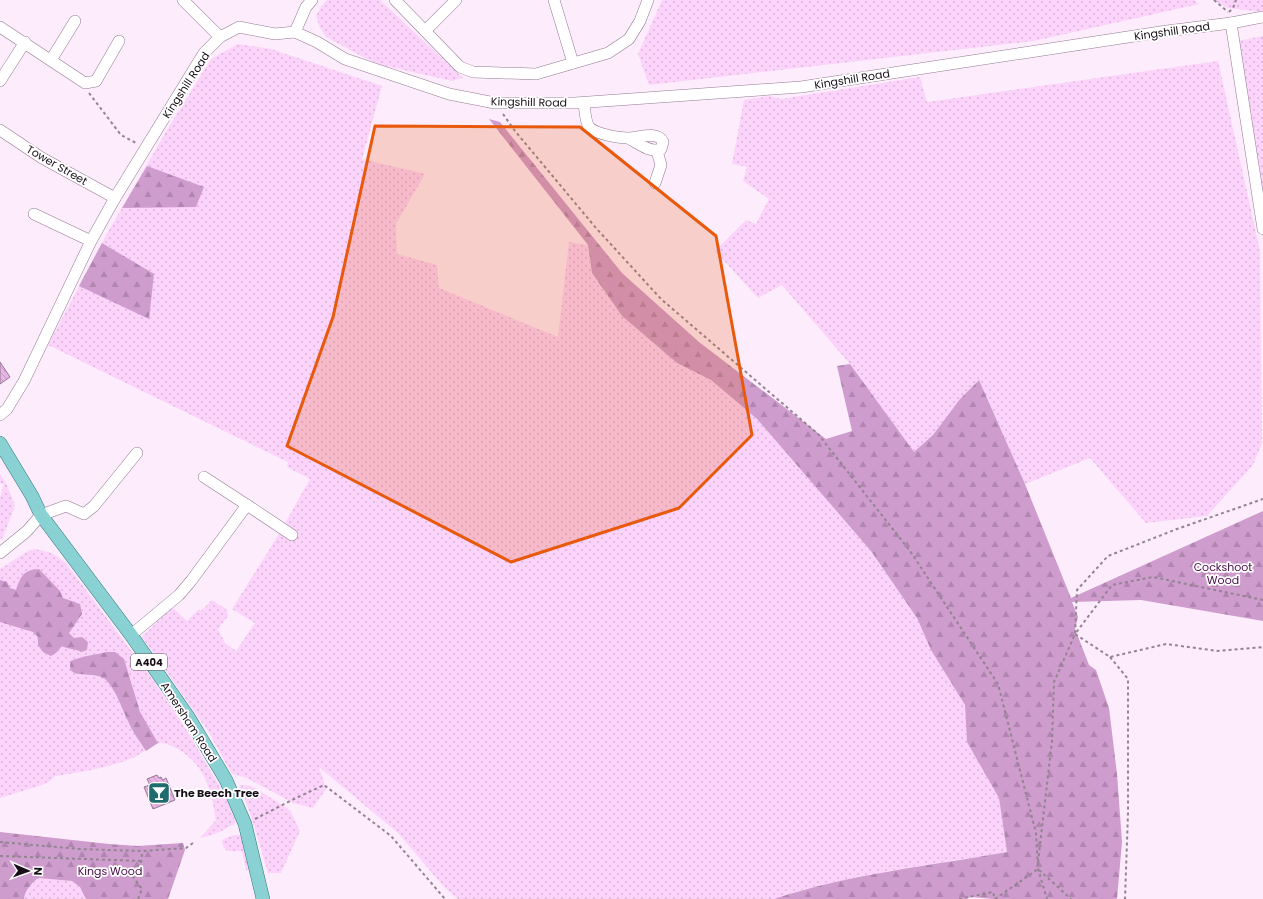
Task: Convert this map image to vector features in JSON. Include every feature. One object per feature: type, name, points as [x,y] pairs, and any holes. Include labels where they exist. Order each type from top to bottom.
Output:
[{"type":"main road","name":"Amersham Road","points":[[0,443],[32,496],[41,515],[131,635],[189,718],[226,780],[245,824],[263,899]]},
{"type":"street","points":[[183,0],[220,37]]},
{"type":"street","points":[[295,32],[306,7],[312,0]]},
{"type":"street","points":[[395,0],[460,67],[473,72],[536,74],[608,53],[629,39],[640,21],[648,0]]},
{"type":"street","points":[[425,32],[456,0]]},
{"type":"street","points":[[554,0],[573,63]]},
{"type":"street","name":"Kingshill Road","points":[[0,415],[7,410],[24,381],[91,241],[115,198],[204,53],[220,37],[239,27],[275,34],[295,32],[317,42],[345,59],[449,94],[495,103],[584,103],[801,87],[1263,17]]},
{"type":"street","points":[[50,60],[74,21]]},
{"type":"street","points":[[1231,23],[1263,230]]},
{"type":"street","points":[[0,27],[25,42],[85,83],[96,81],[119,41]]},
{"type":"street","points":[[0,81],[25,42]]},
{"type":"street","points":[[584,103],[586,121],[588,126],[593,131],[628,138],[657,136],[661,139],[663,142],[660,149],[657,151],[661,165],[654,183]]},
{"type":"street","name":"Tower Street","points":[[0,130],[42,158],[115,198]]},
{"type":"street","points":[[34,214],[91,241]]},
{"type":"street","points":[[0,553],[27,531],[41,515],[66,506],[84,514],[94,506],[137,453]]},
{"type":"street","points":[[204,477],[292,535]]},
{"type":"street","points":[[131,635],[179,595],[247,505]]},
{"type":"path","points":[[1214,0],[1229,12],[1233,8],[1236,0]]},
{"type":"path","points":[[85,83],[90,97],[121,134],[146,148]]},
{"type":"path","points":[[495,103],[515,131],[596,228],[661,299],[818,434],[910,551],[998,684],[1036,833],[1038,869],[1047,899]]},
{"type":"path","points":[[1075,634],[1077,590],[1108,556],[1177,529],[1263,499]]},
{"type":"path","points":[[959,899],[993,892],[995,899],[1038,869],[1052,741],[1054,682],[1075,634],[1112,585],[1153,577],[1263,600]]},
{"type":"path","points":[[1075,634],[1110,657],[1128,679],[1128,813],[1125,899]]},
{"type":"path","points":[[1110,657],[1166,644],[1218,651],[1263,647]]},
{"type":"path","points":[[245,824],[294,798],[324,785],[391,836],[445,899]]},
{"type":"path","points":[[0,842],[79,849],[142,851],[186,848],[193,844]]},
{"type":"path","points":[[138,899],[142,890],[133,877],[136,870],[140,867],[142,861],[142,851]]},
{"type":"path","points":[[0,856],[142,861]]},
{"type":"path","points":[[1038,869],[1071,899]]},
{"type":"highlighted area","points":[[375,126],[580,127],[716,236],[752,435],[679,508],[511,562],[287,446],[333,317]]},
{"type":"shaded area","points":[[327,0],[380,0],[463,78],[452,81],[382,65],[363,57],[326,37],[320,28],[316,16]]},
{"type":"shaded area","points":[[662,0],[1194,0],[1199,4],[1034,41],[649,85],[638,54]]},
{"type":"shaded area","points":[[1213,0],[1263,0],[1263,12],[1228,8]]},
{"type":"shaded area","points":[[1263,36],[1263,191],[1238,41]]},
{"type":"shaded area","points":[[238,44],[271,49],[382,86],[362,159],[425,174],[396,224],[397,254],[437,265],[439,288],[558,337],[569,242],[588,245],[592,273],[622,316],[677,363],[711,380],[757,419],[871,551],[917,618],[931,650],[965,705],[967,741],[999,798],[1007,852],[860,877],[802,890],[774,899],[458,899],[445,888],[398,833],[319,767],[326,789],[313,808],[293,803],[247,778],[232,774],[208,731],[142,637],[172,607],[187,621],[199,609],[201,611],[212,600],[226,609],[228,616],[218,629],[225,643],[236,651],[255,623],[232,609],[279,534],[310,479],[287,467],[288,462],[48,345],[104,239],[167,130],[211,59]]},
{"type":"shaded area","points":[[1218,61],[1260,251],[1262,443],[1253,465],[1207,516],[1146,523],[1090,458],[1025,484],[979,380],[960,399],[933,435],[914,453],[850,364],[782,285],[758,298],[715,251],[746,220],[756,224],[769,199],[743,181],[747,167],[732,164],[744,100],[770,96],[781,99],[920,77],[927,102]]},
{"type":"shaded area","points":[[0,474],[7,485],[15,506],[3,537],[0,540],[0,498],[4,484],[0,483]]},
{"type":"shaded area","points":[[35,549],[52,553],[66,563],[155,683],[186,729],[224,794],[235,823],[209,836],[200,838],[216,820],[212,798],[205,778],[194,762],[186,754],[168,744],[161,743],[154,745],[135,757],[125,761],[95,769],[55,776],[50,781],[42,785],[0,798],[0,569],[28,551]]},
{"type":"shaded area","points":[[244,785],[253,787],[287,808],[291,812],[300,831],[281,873],[268,873],[252,818],[239,786]]},
{"type":"shaded area","points":[[233,835],[241,835],[248,858],[249,870],[246,870],[242,851],[227,851],[223,846],[222,840]]},
{"type":"shaded area","points":[[38,878],[72,881],[80,887],[86,899],[24,899],[29,887]]},
{"type":"green space","name":"Cockshoot Wood","points":[[489,119],[500,122],[622,273],[699,342],[826,439],[852,431],[837,366],[850,364],[914,452],[933,435],[960,399],[979,380],[1025,484],[1071,598],[1263,511],[1263,621],[1141,600],[1072,602],[1078,617],[1075,629],[1089,665],[1096,670],[1109,708],[1117,774],[1122,842],[1117,899],[993,899],[972,897],[964,899],[774,899],[802,890],[889,871],[1007,852],[999,798],[967,742],[965,705],[931,650],[917,618],[871,551],[757,419],[711,380],[677,363],[622,316],[592,273],[588,245]]},
{"type":"green space","points":[[147,166],[204,187],[196,207],[122,208]]},
{"type":"green space","points":[[102,243],[154,274],[149,319],[79,286]]},
{"type":"green space","points":[[39,569],[60,591],[63,598],[80,604],[82,614],[69,633],[74,638],[82,637],[88,642],[87,650],[81,652],[62,646],[51,656],[43,652],[38,645],[38,637],[33,632],[0,622],[0,580],[7,582],[10,588],[16,590],[21,577],[26,572]]},
{"type":"green space","points":[[107,652],[115,652],[124,659],[140,712],[158,743],[146,751],[131,728],[116,695],[107,681],[96,675],[76,674],[72,672],[70,668],[71,661],[75,659]]},
{"type":"green space","name":"Kings Wood","points":[[0,832],[138,846],[183,843],[185,850],[168,899],[86,899],[80,887],[72,881],[38,878],[29,887],[24,899],[0,899]]},
{"type":"building","points":[[0,362],[10,377],[0,384]]},
{"type":"building","name":"The Beech Tree","points":[[157,775],[163,780],[166,778],[175,800],[153,809],[144,787],[150,785],[147,779]]},
{"type":"place","name":"The Beech Tree","points":[[159,793]]}]
